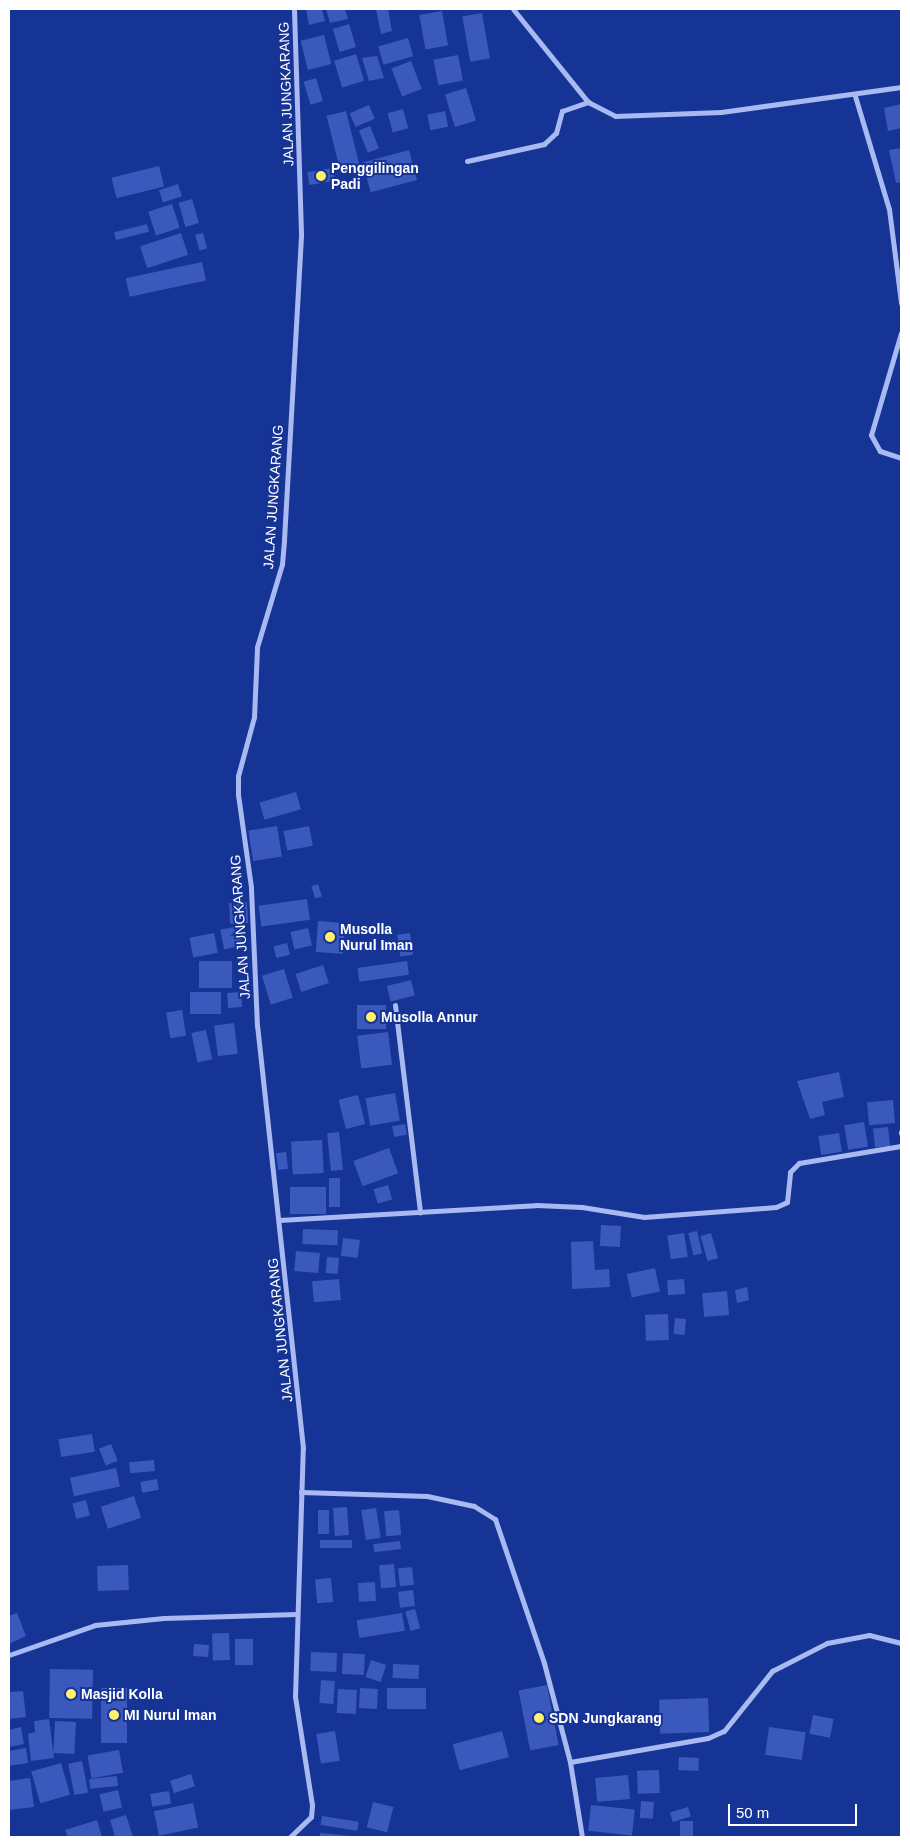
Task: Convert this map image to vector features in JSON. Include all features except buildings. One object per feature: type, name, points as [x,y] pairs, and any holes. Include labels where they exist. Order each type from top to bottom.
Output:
[{"type":"street","name":"JALAN JUNGKARANG","points":[[290,1837],[311,1817],[312,1805],[296,1723],[301,1492],[299,1393],[257,1026],[251,887],[238,776],[254,717],[258,647],[282,564],[284,540],[301,233],[294,9]]},
{"type":"street","points":[[512,9],[588,102],[615,116],[631,119],[855,96],[901,87]]},
{"type":"street","points":[[855,96],[889,209],[901,303]]},
{"type":"street","points":[[467,161],[544,144],[556,133],[562,111],[588,102]]},
{"type":"street","points":[[901,333],[871,435],[880,452],[901,458]]},
{"type":"street","points":[[396,1005],[420,1212]]},
{"type":"street","points":[[279,1220],[536,1205],[582,1207],[644,1217],[782,1206],[788,1199],[790,1172],[799,1162],[901,1146]]},
{"type":"street","points":[[301,1492],[427,1496],[474,1506],[494,1519],[544,1663],[570,1762],[582,1837]]},
{"type":"street","points":[[9,1656],[95,1625],[164,1618],[298,1614]]},
{"type":"street","points":[[570,1762],[716,1734],[735,1719],[772,1670],[828,1643],[869,1635],[901,1643]]},
{"type":"place","name":"Penggilingan Padi","points":[[321,176]]},
{"type":"place","name":"Musolla Nurul Iman","points":[[330,937]]},
{"type":"place","name":"Musolla Annur","points":[[371,1017]]},
{"type":"place","name":"Masjid Kolla","points":[[71,1694]]},
{"type":"place","name":"MI Nurul Iman","points":[[114,1715]]},
{"type":"place","name":"SDN Jungkarang","points":[[539,1718]]}]
